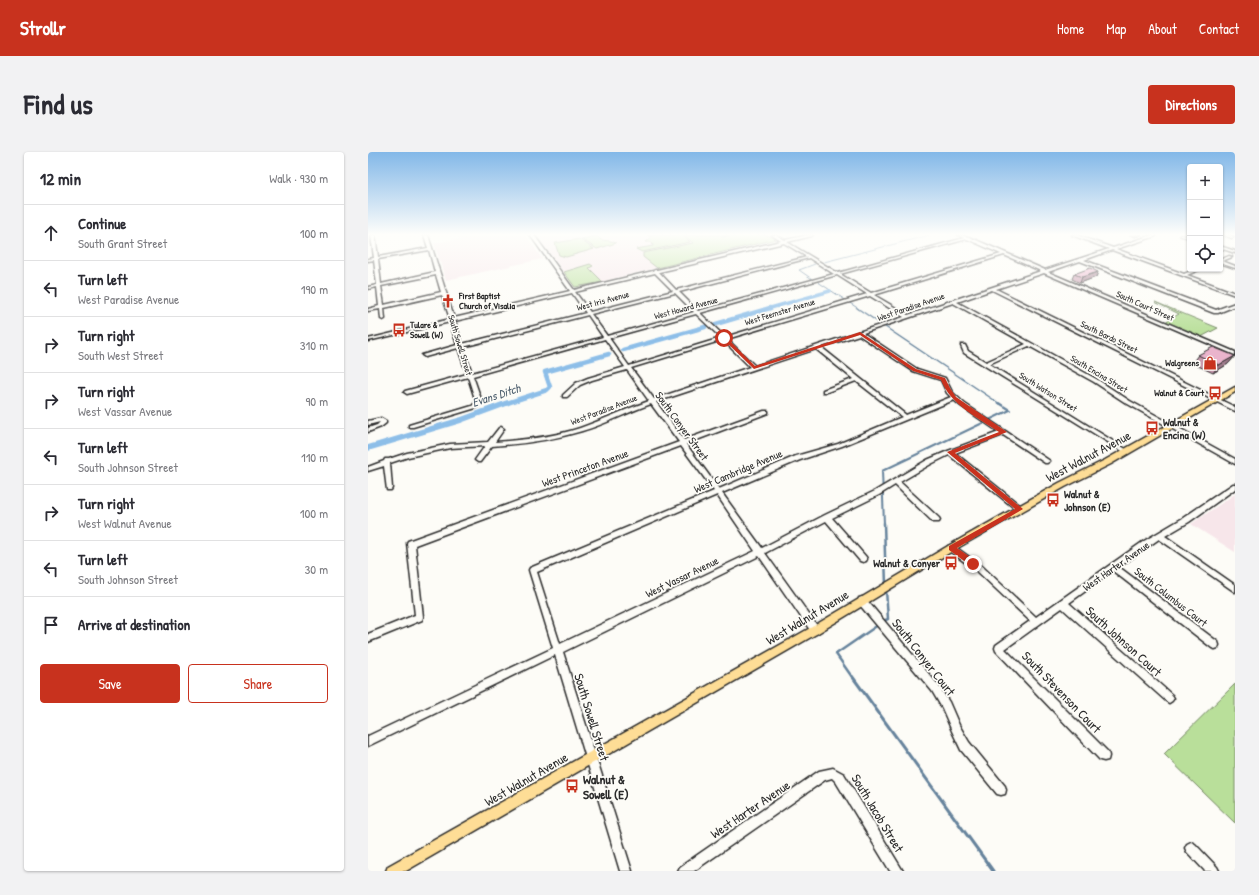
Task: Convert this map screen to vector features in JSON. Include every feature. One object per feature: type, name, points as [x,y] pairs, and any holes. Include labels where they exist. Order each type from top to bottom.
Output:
[{"type":"main road","name":"West Walnut Avenue","points":[[393,871],[815,630],[951,548],[1235,389]]},
{"type":"street","points":[[377,269],[380,307],[383,319]]},
{"type":"street","name":"South Sowell Street","points":[[411,426],[474,407],[479,402],[469,375],[437,269]]},
{"type":"street","name":"South Conyer Street","points":[[556,269],[718,492],[815,630]]},
{"type":"street","points":[[368,340],[666,269]]},
{"type":"street","name":"West Iris Avenue","points":[[425,355],[763,269]]},
{"type":"street","points":[[829,269],[908,317]]},
{"type":"street","name":"West Howard Avenue","points":[[407,392],[858,269]]},
{"type":"street","name":"West Feemster Avenue","points":[[565,396],[578,384],[590,379],[956,269]]},
{"type":"street","name":"South Court Street","points":[[1037,269],[1235,354]]},
{"type":"street","name":"West Paradise Avenue","points":[[368,469],[387,461],[428,450],[450,446],[532,441],[566,434],[652,401],[1055,269]]},
{"type":"street","points":[[1103,269],[1216,312],[1235,304]]},
{"type":"street","points":[[1166,269],[1235,294]]},
{"type":"street","points":[[655,271],[754,368]]},
{"type":"street","points":[[1184,275],[1192,272]]},
{"type":"street","points":[[368,288],[438,273]]},
{"type":"street","name":"South Bardo Street","points":[[993,288],[1235,409]]},
{"type":"street","points":[[368,310],[444,293]]},
{"type":"street","name":"South Encina Street","points":[[954,302],[1096,381],[1117,396],[1235,462]]},
{"type":"street","points":[[860,333],[915,370],[943,379],[947,389],[954,398],[976,415],[1047,461]]},
{"type":"street","points":[[985,364],[1029,344]]},
{"type":"street","name":"South Watson Street","points":[[963,346],[966,352],[1126,451]]},
{"type":"street","points":[[817,347],[906,418]]},
{"type":"street","points":[[825,391],[857,379]]},
{"type":"street","name":"West Cambridge Avenue","points":[[533,570],[798,458],[840,445],[954,398]]},
{"type":"street","name":"West Princeton Avenue","points":[[368,638],[419,617],[412,543],[766,412]]},
{"type":"street","points":[[368,423],[381,420],[384,422],[379,426],[368,430]]},
{"type":"street","points":[[478,460],[501,429]]},
{"type":"street","name":"West Vassar Avenue","points":[[368,741],[760,552],[897,483],[929,462],[950,452],[1004,432]]},
{"type":"street","points":[[950,452],[1020,509]]},
{"type":"street","points":[[387,461],[389,488]]},
{"type":"street","points":[[897,483],[936,520]]},
{"type":"street","name":"West Harter Avenue","points":[[999,648],[1147,543],[1235,486]]},
{"type":"street","points":[[827,517],[863,559]]},
{"type":"street","points":[[1160,536],[1235,589]]},
{"type":"street","points":[[951,548],[980,570],[1035,622]]},
{"type":"street","name":"South Columbus Court","points":[[1114,567],[1215,645]]},
{"type":"street","name":"South Sowell Street","points":[[533,570],[626,871]]},
{"type":"street","name":"South Conyer Court","points":[[862,601],[935,688],[946,705],[955,728],[965,746],[1001,790]]},
{"type":"street","name":"South Johnson Court","points":[[1062,604],[1169,698]]},
{"type":"street","name":"South Stevenson Court","points":[[999,648],[1104,756]]},
{"type":"street","name":"West Harter Avenue","points":[[684,871],[823,775],[833,773]]},
{"type":"street","name":"South Jacob Street","points":[[833,773],[840,778],[897,871]]},
{"type":"street","points":[[1191,848],[1213,871]]},
{"type":"shaded area","points":[[442,269],[498,269],[446,280]]},
{"type":"shaded area","points":[[561,269],[655,269],[579,287],[575,287]]},
{"type":"shaded area","points":[[1235,494],[1235,552],[1191,524]]},
{"type":"green space","points":[[575,269],[590,269],[603,282],[575,287],[564,272]]},
{"type":"green space","points":[[1155,302],[1218,328],[1201,337],[1165,322],[1179,314]]},
{"type":"green space","points":[[1235,684],[1235,823],[1164,754]]},
{"type":"building","points":[[1089,269],[1098,272],[1082,277],[1074,274]]},
{"type":"building","points":[[1213,347],[1235,356],[1219,365],[1198,355]]},
{"type":"waterway","points":[[803,269],[799,270],[812,279]]},
{"type":"waterway","points":[[818,282],[859,309]]},
{"type":"waterway","name":"Evans Ditch","points":[[767,309],[830,291]]},
{"type":"waterway","name":"Evans Ditch","points":[[716,324],[770,308]]},
{"type":"waterway","points":[[857,308],[1000,404]]},
{"type":"waterway","name":"Evans Ditch","points":[[623,350],[705,327]]},
{"type":"waterway","name":"Evans Ditch","points":[[506,403],[547,390],[550,387],[545,372],[609,354]]},
{"type":"waterway","name":"Evans Ditch","points":[[368,448],[461,420],[506,403]]},
{"type":"waterway","points":[[884,524],[882,471],[1010,410],[999,403]]},
{"type":"waterway","points":[[884,523],[886,586]]},
{"type":"waterway","points":[[883,621],[888,619],[886,590]]},
{"type":"waterway","points":[[852,677],[836,654],[878,625]]},
{"type":"waterway","points":[[852,676],[993,871]]},
{"type":"place","name":"First Baptist Church of Visalia","points":[[448,301]]},
{"type":"place","name":"Tulare & Sowell (W)","points":[[399,330]]},
{"type":"place","name":"Walgreens","points":[[1210,363]]},
{"type":"place","name":"Walnut & Court","points":[[1215,393]]},
{"type":"place","name":"Walnut & Encina (W)","points":[[1152,428]]},
{"type":"place","name":"Walnut & Johnson (E)","points":[[1053,500]]},
{"type":"place","name":"Walnut & Conyer","points":[[951,563]]},
{"type":"place","name":"Walnut & Sowell (E)","points":[[572,786]]},
{"type":"route","points":[[724,338],[754,368],[860,333],[910,368],[921,373],[943,379],[947,389],[954,398],[976,415],[1004,432],[950,452],[1020,509],[951,548],[973,564]]}]
